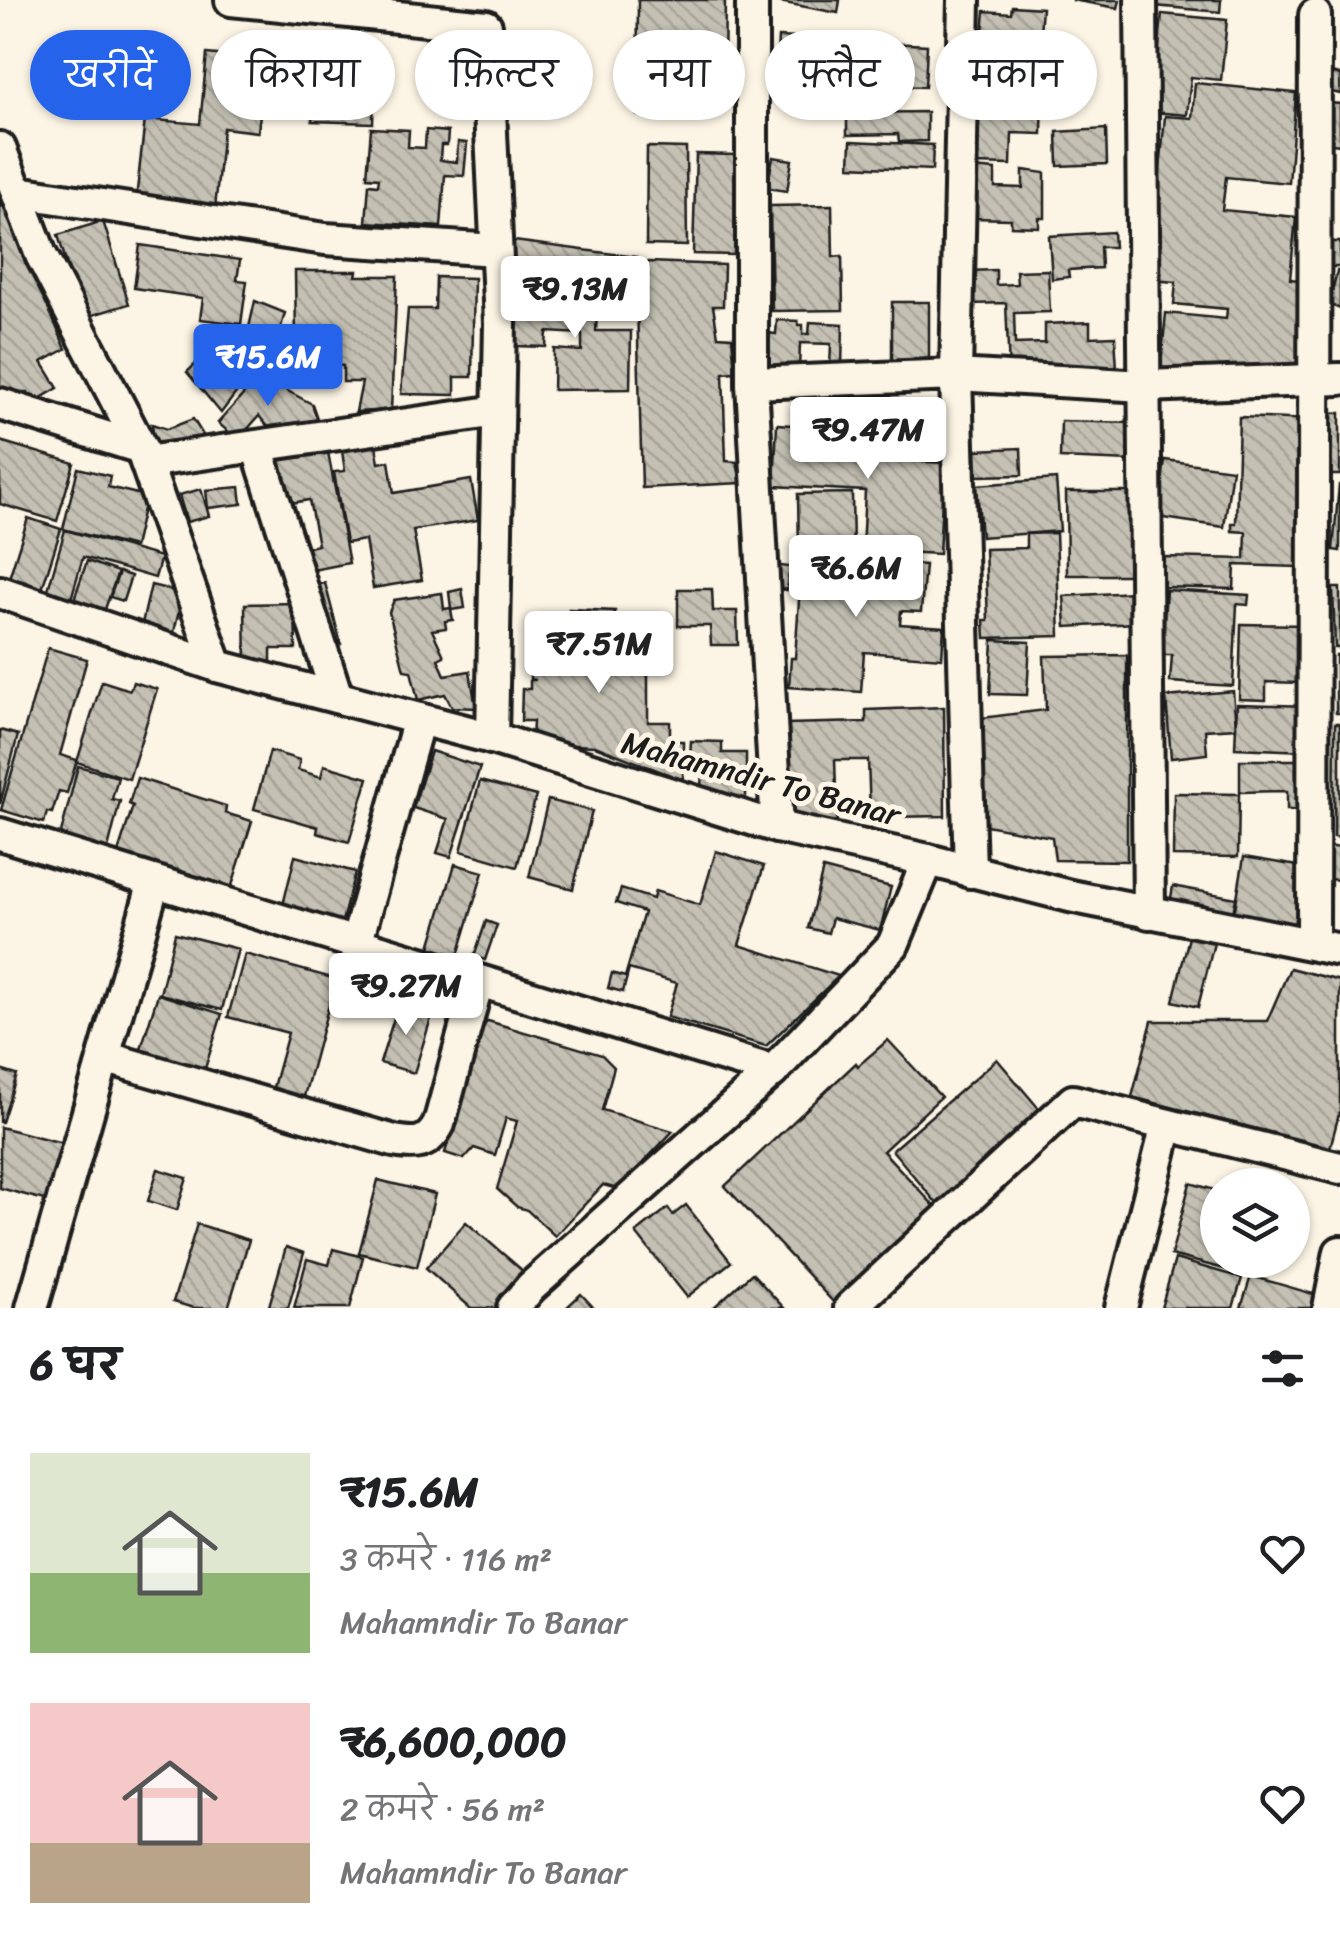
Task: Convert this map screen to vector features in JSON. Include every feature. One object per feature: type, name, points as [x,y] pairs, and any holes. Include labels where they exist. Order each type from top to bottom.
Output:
[{"type":"street","points":[[232,0],[486,13],[500,322],[492,738]]},
{"type":"street","points":[[752,0],[752,383],[777,827]]},
{"type":"street","points":[[964,0],[956,375],[970,872]]},
{"type":"street","points":[[1142,0],[1150,913]]},
{"type":"street","points":[[1315,15],[1328,379],[1326,947]]},
{"type":"street","points":[[2,154],[41,255],[143,455],[217,666]]},
{"type":"street","points":[[18,192],[325,240],[496,250]]},
{"type":"street","points":[[752,383],[956,375],[1144,386],[1328,379]]},
{"type":"street","points":[[0,404],[143,455],[257,447],[498,412]]},
{"type":"street","points":[[257,447],[337,697]]},
{"type":"street","name":"Mahamndir To Banar","points":[[0,592],[217,666],[492,738],[777,827],[1150,913],[1326,947]]},
{"type":"street","points":[[356,944],[419,719]]},
{"type":"street","points":[[0,834],[773,1071]]},
{"type":"street","points":[[513,1308],[773,1071],[893,945],[928,860]]},
{"type":"street","points":[[32,1308],[154,882]]},
{"type":"street","points":[[104,1058],[394,1141],[424,1143],[432,1138],[439,1124],[478,981]]},
{"type":"street","points":[[850,1308],[1072,1101],[1340,1168]]},
{"type":"street","points":[[1120,1308],[1167,1125]]},
{"type":"street","points":[[1329,1308],[1340,1252]]},
{"type":"building","points":[[638,0],[725,0],[725,30],[638,30]]},
{"type":"building","points":[[769,0],[840,0],[838,13]]},
{"type":"building","points":[[1072,0],[1120,0],[1118,8]]},
{"type":"building","points":[[1155,0],[1221,0],[1220,12],[1155,6]]},
{"type":"building","points":[[1012,6],[1042,8],[1040,30],[983,30],[985,11],[1011,13]]},
{"type":"building","points":[[1162,14],[1227,20],[1221,80],[1191,77],[1187,115],[1153,112]]},
{"type":"building","points":[[915,44],[927,45],[925,87],[915,87]]},
{"type":"building","points":[[207,54],[211,54],[211,120],[259,120],[258,132],[223,128],[215,209],[136,200],[145,120],[200,124]]},
{"type":"building","points":[[1331,73],[1340,75],[1340,94],[1327,91]]},
{"type":"building","points":[[1195,83],[1296,93],[1289,183],[1226,177],[1222,210],[1296,217],[1290,279],[1307,281],[1297,372],[1160,376],[1166,313],[1226,319],[1227,309],[1174,304],[1176,282],[1150,280],[1165,116],[1192,118]]},
{"type":"building","points":[[1330,103],[1340,104],[1340,145],[1325,143]]},
{"type":"building","points":[[915,112],[927,112],[927,141],[899,142],[898,134],[847,135],[847,120],[915,120]]},
{"type":"building","points":[[312,120],[373,120],[373,123]]},
{"type":"building","points":[[976,120],[1042,120],[1042,134],[1012,133],[1011,165],[974,164]]},
{"type":"building","points":[[371,128],[409,130],[408,147],[425,148],[426,130],[448,132],[447,145],[441,145],[440,160],[457,162],[458,142],[467,143],[464,176],[445,175],[441,227],[366,222],[369,184],[378,185],[379,178],[367,177]]},
{"type":"building","points":[[1106,129],[1107,164],[1058,166],[1057,132]]},
{"type":"building","points":[[851,141],[933,145],[932,170],[850,166]]},
{"type":"building","points":[[647,147],[686,148],[687,246],[646,245]]},
{"type":"building","points":[[696,154],[736,155],[734,255],[693,254]]},
{"type":"building","points":[[773,157],[792,160],[787,191],[767,188]]},
{"type":"building","points":[[972,168],[995,170],[995,187],[1023,188],[1023,170],[1045,173],[1045,218],[1039,218],[1039,227],[1011,226],[1011,219],[972,218]]},
{"type":"building","points":[[0,197],[66,349],[42,362],[58,388],[34,402],[28,392],[0,392]]},
{"type":"building","points":[[832,205],[833,257],[842,256],[843,310],[772,311],[770,206]]},
{"type":"building","points":[[103,221],[129,304],[83,318],[58,235]]},
{"type":"building","points":[[1113,232],[1114,247],[1100,247],[1101,268],[1068,270],[1069,277],[1052,279],[1049,236]]},
{"type":"building","points":[[514,241],[637,257],[631,304],[601,301],[605,277],[511,265]]},
{"type":"building","points":[[1329,242],[1340,242],[1340,267],[1328,267]]},
{"type":"building","points":[[140,245],[240,260],[237,280],[247,281],[241,324],[200,319],[203,298],[134,288]]},
{"type":"building","points":[[640,264],[724,265],[723,306],[713,306],[718,336],[732,337],[735,372],[723,373],[726,461],[737,462],[741,483],[642,488],[637,303]]},
{"type":"building","points":[[996,270],[996,285],[1017,284],[1016,271],[1048,270],[1050,312],[1014,313],[1015,344],[1045,343],[1045,324],[1090,322],[1090,337],[1115,336],[1117,369],[1009,372],[1006,303],[970,304],[968,271]]},
{"type":"building","points":[[295,271],[357,271],[356,276],[397,276],[391,410],[356,412],[362,382],[343,382],[343,366],[268,360],[247,342],[296,342]]},
{"type":"building","points":[[1337,271],[1340,272],[1340,308],[1329,305]]},
{"type":"building","points":[[436,277],[474,278],[472,377],[455,377],[455,395],[401,394],[408,309],[435,309]]},
{"type":"building","points":[[517,293],[598,296],[596,331],[631,331],[630,389],[553,390],[554,349],[582,351],[582,334],[547,332],[546,347],[515,346]]},
{"type":"building","points":[[255,301],[285,313],[279,334],[248,332]]},
{"type":"building","points":[[892,302],[929,302],[929,365],[892,365]]},
{"type":"building","points":[[777,320],[798,321],[798,325],[803,325],[803,334],[809,334],[810,322],[843,324],[842,368],[830,368],[831,344],[800,343],[799,371],[765,370],[767,333],[776,334]]},
{"type":"building","points":[[226,336],[257,365],[221,413],[187,372]]},
{"type":"building","points":[[260,376],[312,404],[319,424],[270,429],[259,416],[238,440],[218,423]]},
{"type":"building","points":[[1332,413],[1340,413],[1340,475],[1331,475]]},
{"type":"building","points":[[1239,417],[1310,420],[1308,526],[1299,526],[1298,567],[1235,565],[1234,589],[1163,587],[1164,557],[1245,559],[1246,532],[1232,531],[1232,523],[1236,523]]},
{"type":"building","points":[[193,419],[206,440],[155,448],[152,424],[167,429]]},
{"type":"building","points":[[1061,421],[1131,423],[1130,461],[1060,458]]},
{"type":"building","points":[[909,423],[944,427],[941,460],[905,456]]},
{"type":"building","points":[[777,424],[901,432],[900,460],[944,463],[939,554],[862,550],[865,491],[774,486]]},
{"type":"building","points":[[0,441],[74,463],[57,521],[0,504]]},
{"type":"building","points":[[376,445],[379,463],[389,461],[394,493],[471,480],[478,520],[413,530],[422,580],[373,588],[365,540],[346,543],[334,472],[345,471],[342,451]]},
{"type":"building","points":[[327,447],[349,563],[302,572],[298,549],[318,545],[309,500],[279,505],[270,458]]},
{"type":"building","points":[[1021,448],[1022,475],[977,476],[976,450]]},
{"type":"building","points":[[1165,460],[1232,469],[1224,527],[1157,517]]},
{"type":"building","points":[[78,468],[110,476],[108,487],[146,496],[134,547],[63,529]]},
{"type":"building","points":[[1056,479],[1060,531],[981,537],[977,485]]},
{"type":"building","points":[[1340,485],[1340,551],[1333,550]]},
{"type":"building","points":[[240,487],[242,504],[208,508],[206,490]]},
{"type":"building","points":[[201,489],[209,516],[187,522],[179,495]]},
{"type":"building","points":[[1066,492],[1132,492],[1132,575],[1067,575]]},
{"type":"building","points":[[852,493],[853,550],[799,551],[798,494]]},
{"type":"building","points":[[28,518],[61,529],[42,589],[9,578]]},
{"type":"building","points":[[65,530],[161,557],[155,578],[83,557],[69,606],[45,600]]},
{"type":"building","points":[[1056,533],[1060,636],[985,638],[985,549],[1026,548],[1026,534]]},
{"type":"building","points":[[802,556],[925,565],[921,612],[901,611],[900,624],[944,627],[942,658],[864,652],[861,692],[789,687],[791,658],[795,658]]},
{"type":"building","points":[[87,561],[118,572],[103,615],[72,605]]},
{"type":"building","points":[[771,565],[790,567],[787,590],[768,587]]},
{"type":"building","points":[[119,572],[131,576],[123,601],[110,597]]},
{"type":"building","points":[[325,583],[341,644],[326,648],[309,587]]},
{"type":"building","points":[[151,585],[183,593],[172,641],[140,632]]},
{"type":"building","points":[[1333,588],[1340,588],[1340,648],[1335,648]]},
{"type":"building","points":[[462,589],[465,608],[451,610],[453,620],[445,621],[446,628],[432,630],[444,656],[438,659],[445,675],[470,671],[476,708],[452,707],[445,694],[418,700],[411,671],[404,670],[389,612],[394,600],[442,593],[444,609],[451,608],[449,592]]},
{"type":"building","points":[[678,589],[712,589],[713,611],[737,611],[738,645],[711,645],[710,626],[678,626]]},
{"type":"building","points":[[1166,590],[1249,595],[1248,605],[1237,604],[1233,686],[1170,682],[1172,655],[1162,655]]},
{"type":"building","points":[[1133,592],[1135,623],[1066,627],[1064,596]]},
{"type":"building","points":[[295,603],[296,649],[271,649],[271,667],[246,668],[245,604]]},
{"type":"building","points":[[569,609],[615,611],[614,635],[632,636],[632,642],[638,637],[646,641],[647,646],[638,650],[638,663],[648,663],[648,722],[670,722],[670,741],[683,741],[683,780],[595,746],[532,743],[533,721],[521,721],[522,689],[530,689],[530,680],[536,680],[530,679],[530,660],[557,661],[557,673],[568,674],[569,654],[548,654],[549,648],[542,643],[545,636],[554,640],[555,630],[569,631]]},
{"type":"building","points":[[1241,624],[1305,625],[1303,683],[1266,682],[1266,700],[1239,699]]},
{"type":"building","points":[[993,640],[1030,642],[1027,695],[990,694]]},
{"type":"building","points":[[48,648],[87,659],[60,755],[77,760],[67,793],[59,791],[44,823],[1,810]]},
{"type":"building","points":[[1127,655],[1127,861],[1055,860],[1052,837],[980,824],[981,718],[1046,710],[1044,656]]},
{"type":"building","points":[[1336,655],[1340,655],[1340,713],[1336,713]]},
{"type":"building","points":[[102,681],[130,690],[133,682],[157,689],[129,779],[77,762]]},
{"type":"building","points":[[1233,691],[1236,728],[1205,730],[1207,754],[1171,758],[1166,697]]},
{"type":"building","points":[[1237,704],[1309,706],[1305,751],[1235,748]]},
{"type":"building","points":[[944,707],[945,816],[885,817],[886,838],[871,839],[868,760],[835,760],[837,821],[788,822],[785,724],[866,722],[866,710]]},
{"type":"building","points":[[1335,723],[1340,723],[1340,838],[1334,837]]},
{"type":"building","points":[[0,730],[18,735],[0,804]]},
{"type":"building","points":[[691,741],[722,742],[722,753],[746,753],[746,798],[701,797],[702,758],[690,757]]},
{"type":"building","points":[[270,751],[300,760],[298,770],[321,777],[324,765],[368,778],[349,842],[317,833],[318,827],[254,809]]},
{"type":"building","points":[[431,751],[480,767],[451,857],[437,853],[448,819],[413,808]]},
{"type":"building","points":[[1240,760],[1305,760],[1306,810],[1287,810],[1287,791],[1240,792]]},
{"type":"building","points":[[78,766],[118,777],[112,799],[120,801],[106,857],[58,845]]},
{"type":"building","points":[[137,778],[226,806],[225,813],[252,821],[230,892],[115,862],[133,806],[129,804]]},
{"type":"building","points":[[480,781],[536,796],[517,867],[461,851]]},
{"type":"building","points":[[1174,793],[1239,794],[1238,857],[1173,856]]},
{"type":"building","points":[[548,800],[592,811],[573,889],[529,877]]},
{"type":"building","points":[[1328,846],[1340,848],[1340,880],[1327,879]]},
{"type":"building","points":[[716,851],[764,866],[739,945],[839,976],[766,1046],[667,1017],[677,983],[629,969],[623,992],[608,988],[612,973],[625,977],[644,912],[616,903],[621,889],[653,899],[655,891],[700,905]]},
{"type":"building","points":[[295,856],[355,872],[342,921],[283,905]]},
{"type":"building","points":[[1244,857],[1304,867],[1294,925],[1234,915]]},
{"type":"building","points":[[455,864],[483,872],[456,962],[428,954]]},
{"type":"building","points":[[823,869],[891,887],[880,930],[832,918],[828,933],[808,928]]},
{"type":"building","points":[[1173,886],[1236,898],[1231,922],[1169,910]]},
{"type":"building","points":[[486,921],[497,925],[485,960],[474,957]]},
{"type":"building","points":[[175,933],[238,949],[222,1010],[160,994]]},
{"type":"building","points":[[1190,933],[1215,939],[1198,1007],[1173,1001]]},
{"type":"building","points":[[245,954],[336,979],[303,1100],[272,1091],[288,1033],[228,1017]]},
{"type":"building","points":[[1290,968],[1340,981],[1340,1110],[1330,1148],[1132,1097],[1152,1021],[1267,1021]]},
{"type":"building","points":[[158,994],[222,1014],[203,1075],[139,1055]]},
{"type":"building","points":[[399,1002],[433,1012],[414,1073],[380,1063]]},
{"type":"building","points":[[488,1021],[602,1055],[614,1067],[602,1110],[673,1131],[618,1189],[603,1185],[555,1236],[497,1189],[517,1121],[506,1118],[495,1155],[474,1148],[464,1159],[445,1153],[482,1027]]},
{"type":"building","points":[[888,1040],[941,1097],[883,1151],[938,1210],[836,1305],[725,1186],[856,1063],[858,1066]]},
{"type":"building","points":[[997,1059],[1046,1117],[939,1206],[892,1150]]},
{"type":"building","points":[[0,1070],[17,1075],[2,1122],[0,1122]]},
{"type":"building","points":[[0,1127],[70,1145],[55,1203],[0,1188]]},
{"type":"building","points":[[158,1169],[187,1178],[177,1210],[148,1201]]},
{"type":"building","points":[[378,1180],[435,1194],[417,1267],[359,1253]]},
{"type":"building","points":[[1190,1183],[1200,1186],[1200,1263],[1171,1255]]},
{"type":"building","points":[[686,1205],[731,1262],[687,1297],[636,1233],[668,1208],[673,1215]]},
{"type":"building","points":[[466,1222],[531,1278],[505,1308],[471,1308],[426,1268]]},
{"type":"building","points":[[197,1224],[249,1240],[228,1308],[194,1308],[173,1302]]},
{"type":"building","points":[[286,1247],[304,1253],[288,1308],[277,1308],[269,1306]]},
{"type":"building","points":[[333,1249],[363,1257],[350,1308],[294,1308],[307,1259],[329,1265]]},
{"type":"building","points":[[1175,1259],[1200,1266],[1200,1278],[1242,1278],[1233,1308],[1161,1308]]},
{"type":"building","points":[[752,1273],[784,1308],[713,1308]]},
{"type":"building","points":[[1250,1278],[1324,1297],[1321,1308],[1241,1308]]},
{"type":"building","points":[[581,1294],[594,1308],[566,1308]]}]
